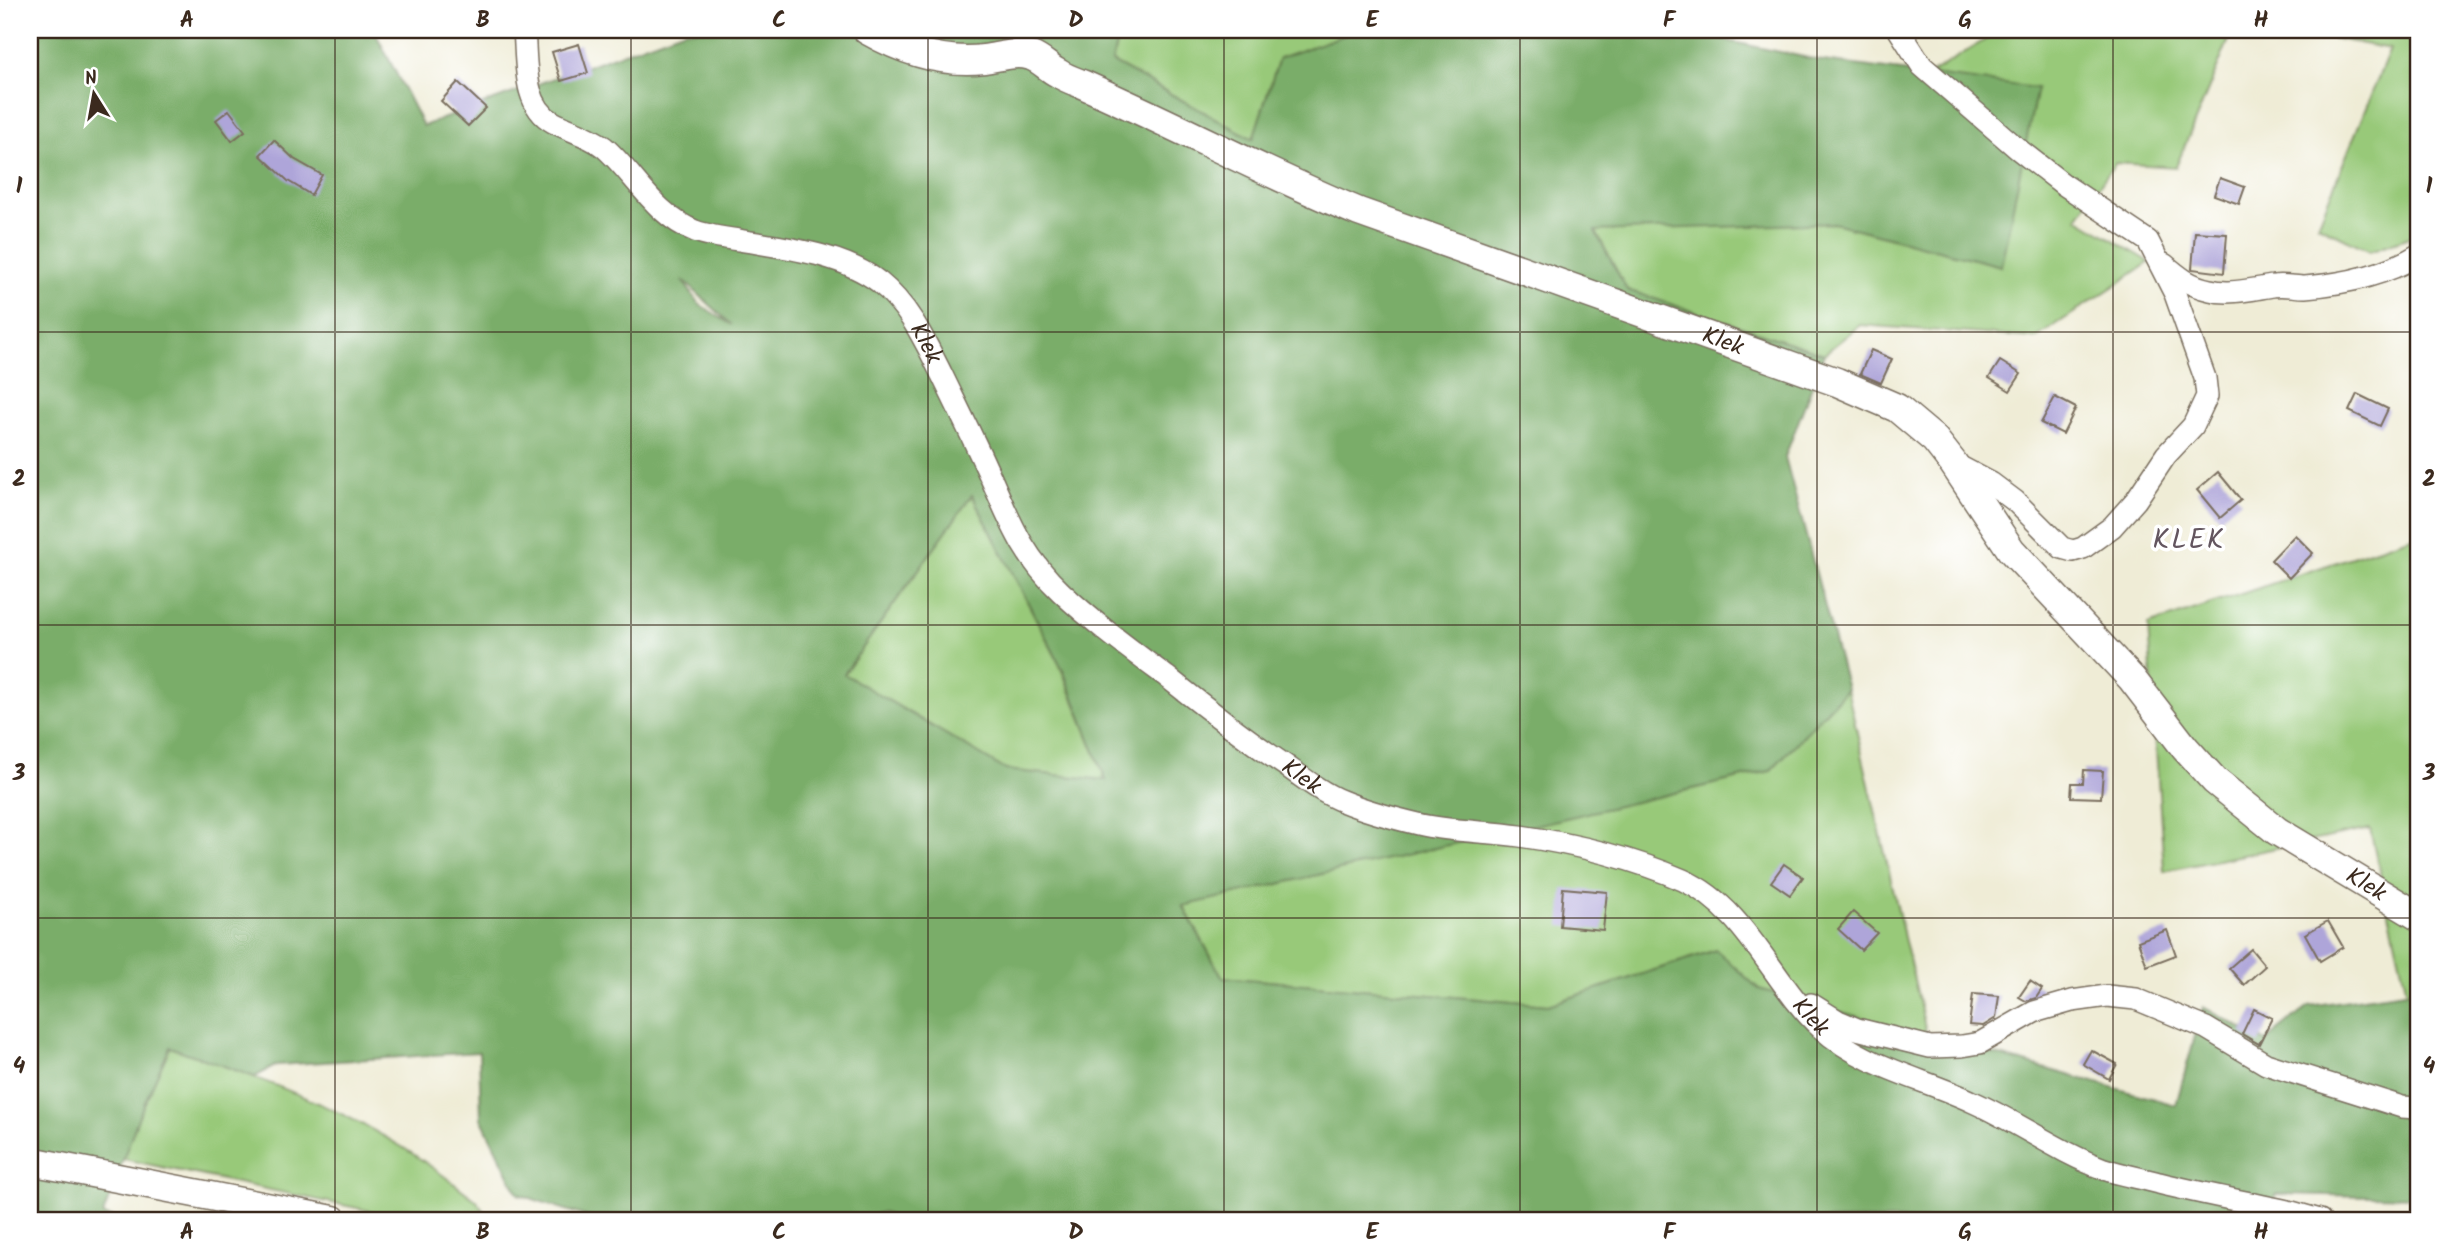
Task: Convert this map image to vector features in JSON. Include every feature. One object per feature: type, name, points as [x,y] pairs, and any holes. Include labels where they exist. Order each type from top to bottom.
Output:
[{"type":"street","name":"Klek","points":[[524,30],[530,88],[537,108],[547,119],[578,132],[607,150],[653,202],[672,217],[692,230],[717,237],[807,252],[837,261],[862,271],[879,282],[899,301],[924,339],[1009,521],[1024,549],[1040,570],[1097,624],[1244,737],[1322,790],[1342,801],[1412,823],[1580,846],[1687,881],[1713,899],[1744,929],[1818,1026],[1843,1045],[1910,1078],[1969,1100],[2072,1155],[2107,1170],[2320,1220]]},
{"type":"street","name":"Klek","points":[[867,30],[902,47],[929,55],[958,60],[1011,54],[1027,55],[1041,60],[1059,74],[1130,105],[1306,191],[1837,382],[1897,408],[1935,440],[2011,550],[2132,679],[2185,748],[2215,781],[2277,831],[2418,916]]},
{"type":"street","points":[[1899,30],[1922,66],[2054,177],[2148,241],[2175,293],[2205,377],[2207,396],[2193,426],[2166,455],[2136,500],[2112,527],[2083,548],[2073,551],[2062,548],[2015,501],[1991,483],[1953,463]]},
{"type":"street","points":[[2157,258],[2185,282],[2212,291],[2253,290],[2277,285],[2324,286],[2376,274],[2418,255]]},
{"type":"street","points":[[1787,986],[1838,1021],[1857,1029],[1930,1047],[1980,1043],[2034,1012],[2072,1000],[2107,996],[2136,999],[2206,1028],[2266,1064],[2402,1107],[2418,1108]]},
{"type":"street","points":[[30,1161],[333,1220]]},
{"type":"green space","points":[[30,30],[374,30],[423,126],[685,30],[1119,30],[1112,62],[1253,139],[1279,58],[1359,30],[1677,30],[1823,61],[2037,88],[2001,266],[1834,223],[1595,231],[1627,290],[1824,354],[1785,457],[1847,689],[1770,771],[1183,906],[1222,977],[1548,1005],[1716,950],[1759,989],[2176,1105],[2203,1007],[2265,1041],[2309,1006],[2418,990],[2418,1197],[2277,1194],[2263,1220],[900,1220],[882,1212],[862,1220],[596,1220],[518,1194],[481,1118],[479,1052],[277,1065],[255,1077],[170,1047],[140,1113],[103,1215],[121,1220],[30,1220]],"holes":[[[684,281],[732,325],[699,304]],[[972,495],[1063,670],[1106,780],[1006,770],[844,674]]]},
{"type":"green space","points":[[1119,30],[1360,31],[1279,58],[1253,139],[1112,62]]},
{"type":"green space","points":[[2001,30],[2233,30],[2176,167],[2115,163],[2077,218],[2150,262],[2036,338],[1860,325],[1824,354],[1627,290],[1595,230],[1834,223],[2001,266],[1930,74]]},
{"type":"green space","points":[[2289,30],[2418,30],[2418,234],[2370,251],[2318,225],[2390,49]]},
{"type":"green space","points":[[972,495],[1058,661],[1109,786],[1006,770],[844,674]]},
{"type":"green space","points":[[2418,535],[2418,990],[2407,992],[2370,829],[2164,871],[2148,625]]},
{"type":"green space","points":[[1847,689],[1927,1036],[1758,989],[1716,950],[1548,1005],[1222,977],[1183,905],[1770,771]]},
{"type":"green space","points":[[170,1047],[286,1089],[343,1114],[418,1157],[476,1200],[484,1211],[484,1220],[414,1220],[123,1159],[140,1113]]},
{"type":"building","points":[[579,44],[588,73],[561,81],[552,52]]},
{"type":"building","points":[[458,82],[486,108],[468,126],[441,101]]},
{"type":"building","points":[[229,110],[245,131],[232,141],[216,120]]},
{"type":"building","points":[[274,140],[294,159],[322,175],[311,195],[288,181],[260,155]]},
{"type":"building","points":[[2220,178],[2245,187],[2239,204],[2214,195]]},
{"type":"building","points":[[2195,232],[2227,234],[2224,273],[2192,269]]},
{"type":"building","points":[[1871,350],[1892,359],[1881,383],[1860,374]]},
{"type":"building","points":[[2000,361],[2021,374],[2010,391],[1989,378]]},
{"type":"building","points":[[2357,394],[2388,409],[2380,426],[2349,411]]},
{"type":"building","points":[[2055,397],[2076,408],[2063,434],[2041,423]]},
{"type":"building","points":[[2218,472],[2241,500],[2220,518],[2197,490]]},
{"type":"building","points":[[2295,535],[2313,553],[2289,578],[2271,560]]},
{"type":"building","points":[[2084,770],[2103,771],[2101,798],[2071,797],[2072,783],[2083,783]]},
{"type":"building","points":[[1784,864],[1803,877],[1790,895],[1771,882]]},
{"type":"building","points":[[1563,888],[1607,892],[1603,930],[1560,926]]},
{"type":"building","points":[[1853,912],[1877,933],[1861,950],[1838,929]]},
{"type":"building","points":[[2328,921],[2343,947],[2320,961],[2305,934]]},
{"type":"building","points":[[2167,930],[2176,955],[2147,966],[2138,941]]},
{"type":"building","points":[[2251,949],[2265,966],[2244,985],[2229,968]]},
{"type":"building","points":[[2030,981],[2042,989],[2036,998],[2026,1001],[2019,997]]},
{"type":"building","points":[[1973,994],[1999,996],[1996,1018],[1983,1026],[1969,1025]]},
{"type":"building","points":[[2254,1009],[2272,1018],[2259,1044],[2242,1034]]},
{"type":"building","points":[[2091,1050],[2117,1064],[2109,1079],[2083,1064]]},
{"type":"district","name":"KLEK","points":[[2189,540]]}]
